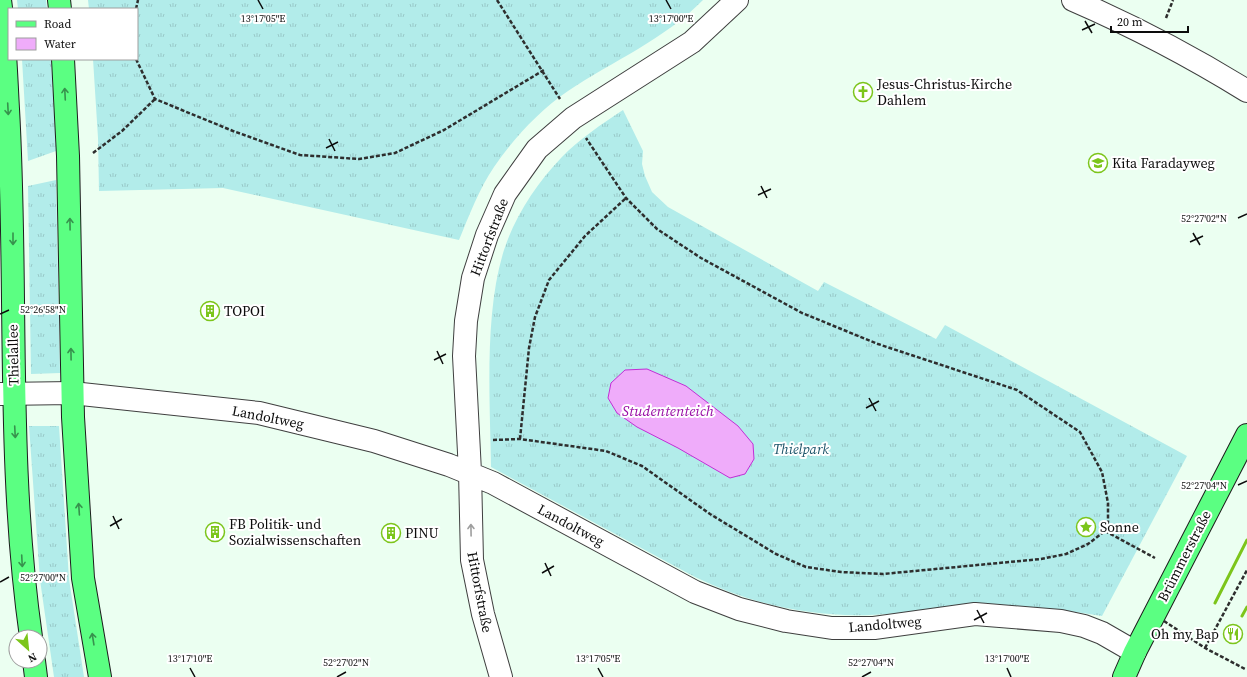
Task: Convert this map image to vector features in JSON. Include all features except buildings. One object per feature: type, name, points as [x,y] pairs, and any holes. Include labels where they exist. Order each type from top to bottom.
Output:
[{"type":"main road","name":"Thielallee","points":[[0,0],[12,189],[7,394],[23,581],[30,629]]},
{"type":"main road","points":[[63,60],[68,156],[72,393],[83,578],[100,677]]},
{"type":"main road","name":"Brümmerstraße","points":[[1124,677],[1135,652],[1247,435]]},
{"type":"street","name":"Hittorfstraße","points":[[501,677],[483,614],[472,560],[470,472],[464,356],[466,321],[473,278],[486,236],[506,194],[537,149],[573,118],[692,42],[737,0]]},
{"type":"street","points":[[1073,0],[1109,16],[1214,71],[1247,92]]},
{"type":"street","name":"Landoltweg","points":[[7,394],[72,393],[259,413],[374,440],[470,472],[695,592],[739,609],[786,622],[832,628],[874,628],[974,614],[1061,621],[1084,626],[1102,633],[1135,652]]},
{"type":"path","points":[[497,0],[544,70],[562,102]]},
{"type":"path","points":[[1164,25],[1173,0]]},
{"type":"path","points":[[136,60],[154,99],[233,131],[300,155],[360,159],[395,153],[444,130],[544,70]]},
{"type":"path","points":[[93,153],[122,131],[154,99]]},
{"type":"path","points":[[492,440],[520,440],[606,452],[620,457],[642,466],[710,514],[776,554],[806,567],[841,572],[883,574],[1041,559],[1066,554],[1088,544],[1105,532],[1108,522],[1108,503],[1102,472],[1080,432],[1017,390],[878,344],[802,312],[695,254],[657,229],[626,198],[585,137]]},
{"type":"path","points":[[520,440],[529,348],[535,317],[549,280],[585,236],[626,198]]},
{"type":"path","points":[[1105,532],[1155,558]]},
{"type":"path","points":[[1205,648],[1247,570]]},
{"type":"path","points":[[1164,621],[1205,648],[1245,669]]},
{"type":"green space","points":[[17,0],[46,0],[47,8],[18,8]]},
{"type":"green space","points":[[88,0],[703,0],[688,14],[655,38],[568,91],[537,116],[501,156],[489,175],[459,240],[223,188],[99,191],[98,138],[93,60],[138,60],[138,8],[89,8]]},
{"type":"green space","points":[[22,60],[51,60],[56,151],[28,161]]},
{"type":"green space","name":"Thielpark","points":[[623,110],[643,151],[642,164],[645,176],[652,192],[668,207],[818,291],[824,282],[936,339],[945,325],[1187,456],[1102,616],[1022,606],[960,607],[870,615],[824,614],[780,607],[737,595],[695,577],[491,467],[489,386],[491,329],[493,301],[504,250],[514,225],[535,189],[552,168],[583,138]]},
{"type":"green space","points":[[56,180],[60,373],[31,374],[28,186]]},
{"type":"green space","points":[[29,426],[59,426],[69,579],[84,677],[54,677],[40,580]]},
{"type":"water","name":"Studententeich","points":[[647,369],[686,386],[738,426],[753,444],[754,459],[745,474],[730,478],[678,448],[637,427],[617,413],[608,398],[611,383],[625,370]]},
{"type":"railway","points":[[1215,603],[1247,540]]},
{"type":"railway","points":[[1242,616],[1247,607]]},
{"type":"place","name":"Jesus-Christus-Kirche Dahlem","points":[[863,92]]},
{"type":"place","name":"Kita Faradayweg","points":[[1098,163]]},
{"type":"place","name":"TOPOI","points":[[210,311]]},
{"type":"place","name":"Sonne","points":[[1086,527]]},
{"type":"place","name":"FB Politik- und Sozialwissenschaften","points":[[215,532]]},
{"type":"place","name":"PINU","points":[[391,533]]},
{"type":"place","name":"Oh my Bap","points":[[1233,634]]}]
